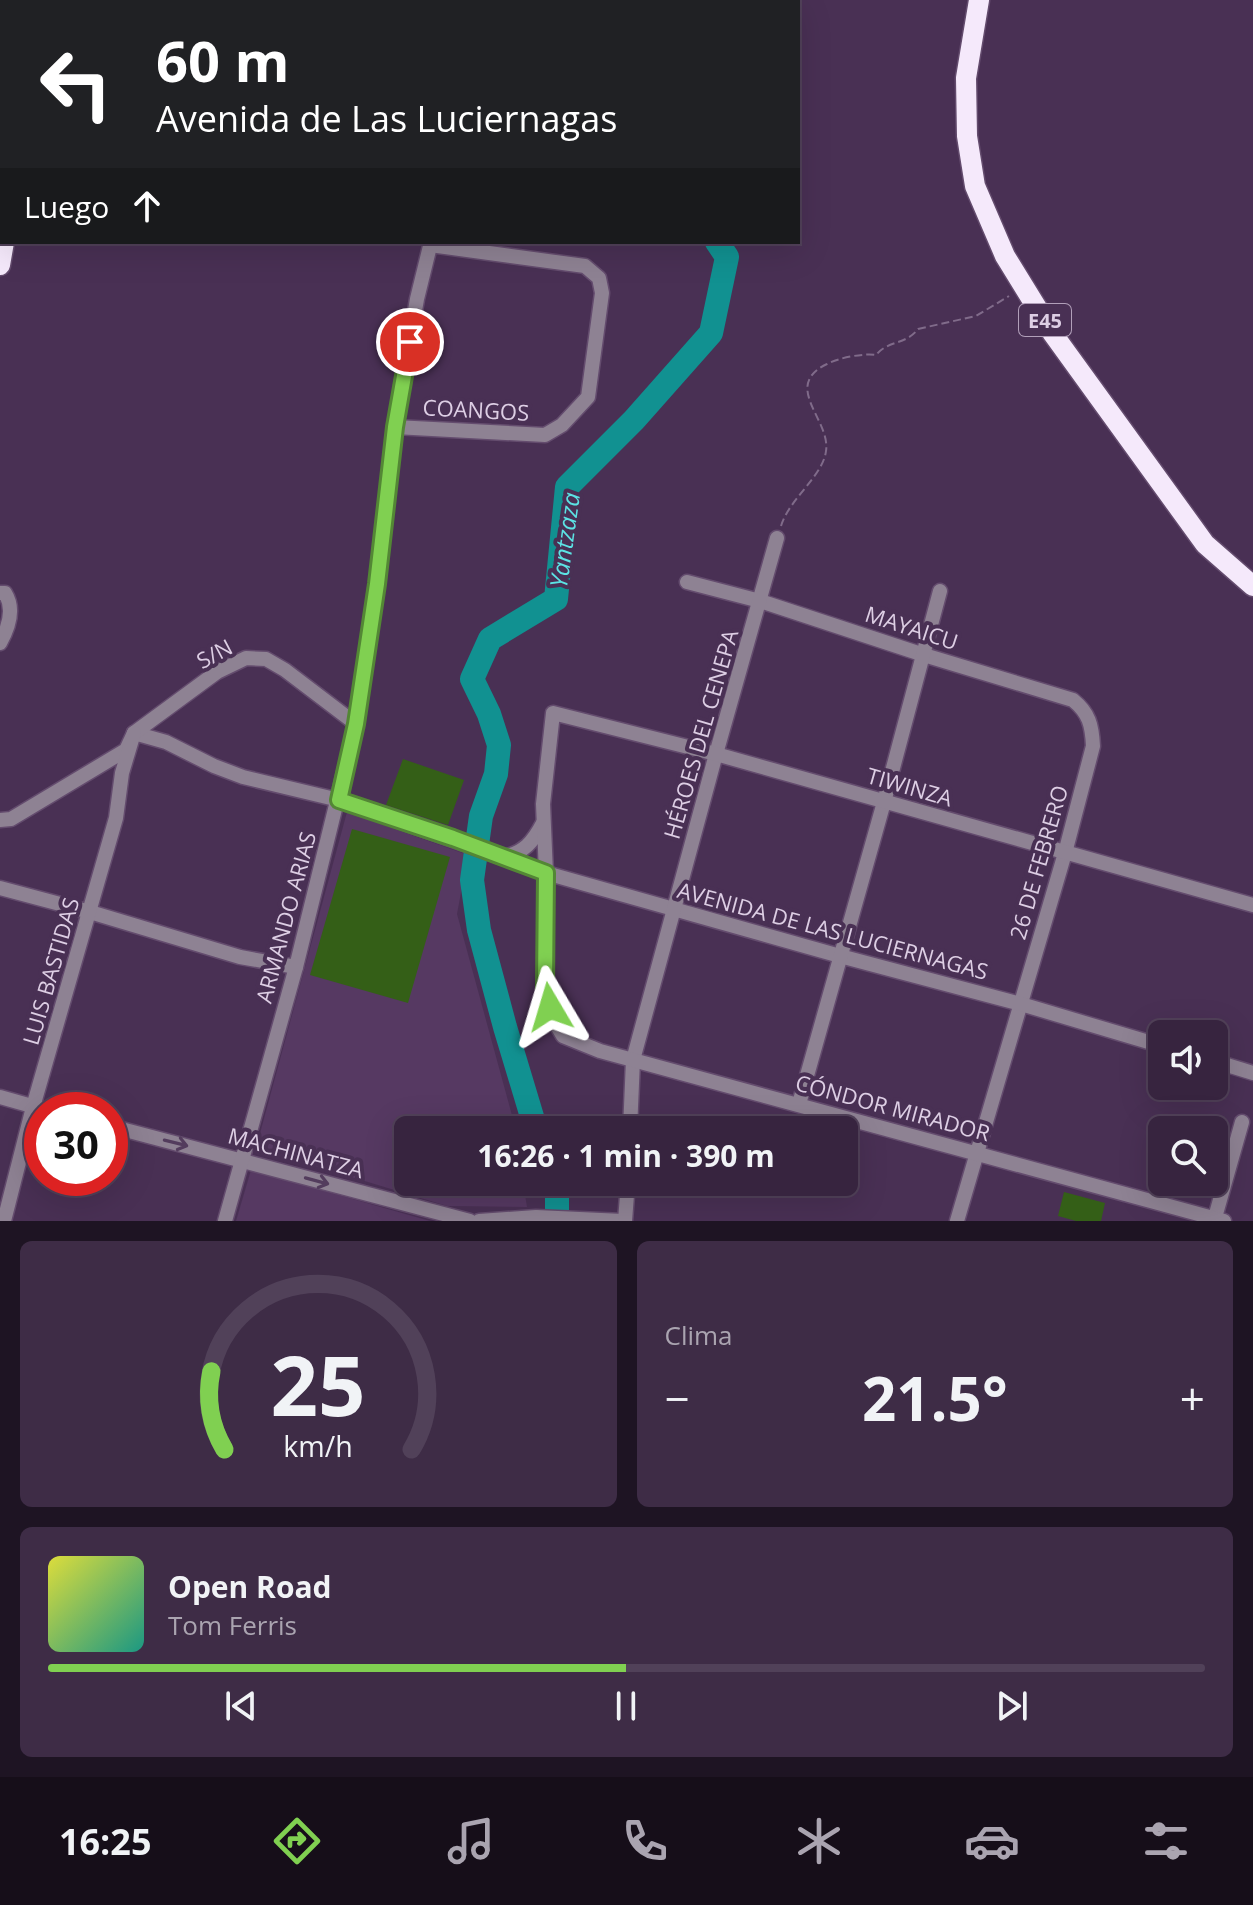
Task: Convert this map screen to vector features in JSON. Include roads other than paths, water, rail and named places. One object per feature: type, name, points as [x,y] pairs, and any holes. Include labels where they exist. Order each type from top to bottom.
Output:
[{"type":"highway","name":"E45","points":[[979,0],[966,78],[967,136],[975,186],[1005,256],[1053,334],[1205,544],[1253,586]]},
{"type":"highway","points":[[0,265],[4,244]]},
{"type":"street","name":"ARMANDO ARIAS","points":[[225,1221],[296,967],[356,724],[377,584],[395,427],[430,244]]},
{"type":"street","name":"COANGOS","points":[[395,427],[545,435],[562,425],[588,397],[602,293],[599,278],[585,266],[437,244]]},
{"type":"street","name":"HÉROES DEL CENEPA","points":[[631,1116],[633,1060],[777,538]]},
{"type":"street","name":"MAYAICU","points":[[687,582],[760,601],[1073,700],[1085,709],[1093,730],[1093,746]]},
{"type":"street","points":[[799,1104],[940,591]]},
{"type":"street","points":[[0,593],[5,593],[9,599],[10,610],[9,628],[0,643]]},
{"type":"street","name":"S/N","points":[[134,733],[217,672],[246,658],[266,659],[285,670],[356,724]]},
{"type":"street","name":"TIWINZA","points":[[544,821],[543,804],[553,713],[716,754],[1253,905]]},
{"type":"street","points":[[0,820],[11,819],[126,750],[134,733],[166,742],[243,777],[339,800]]},
{"type":"street","name":"LUIS BASTIDAS","points":[[43,1092],[116,818],[122,773],[134,733]]},
{"type":"street","name":"26 DE FEBRERO","points":[[957,1221],[1065,853],[1093,746]]},
{"type":"street","name":"AVENIDA DE LAS LUCIERNAGAS","points":[[339,800],[546,873],[1148,1042]]},
{"type":"street","points":[[498,856],[515,855],[527,847],[544,821]]},
{"type":"street","points":[[544,821],[546,873]]},
{"type":"street","name":"CÓNDOR MIRADOR","points":[[546,873],[545,987],[557,1026],[563,1036],[576,1043],[1218,1220]]},
{"type":"street","points":[[0,888],[240,957],[296,967]]},
{"type":"street","points":[[1228,1065],[1253,1073]]},
{"type":"street","points":[[0,1097],[24,1104]]},
{"type":"street","points":[[1218,1220],[1242,1122]]},
{"type":"street","name":"MACHINATZA","points":[[128,1131],[443,1218],[470,1221]]},
{"type":"street","name":"LUIS BASTIDAS","points":[[4,1221],[24,1156]]},
{"type":"street","points":[[479,1221],[536,1217],[624,1221],[627,1196]]},
{"type":"waterway","name":"Yantzaza","points":[[532,1116],[479,930],[472,880],[481,816],[496,774],[499,745],[489,714],[472,679],[490,639],[556,599],[567,487],[634,420],[711,333],[727,257],[718,244]]},
{"type":"waterway","name":"Yantzaza","points":[[557,1196],[557,1221]]}]
